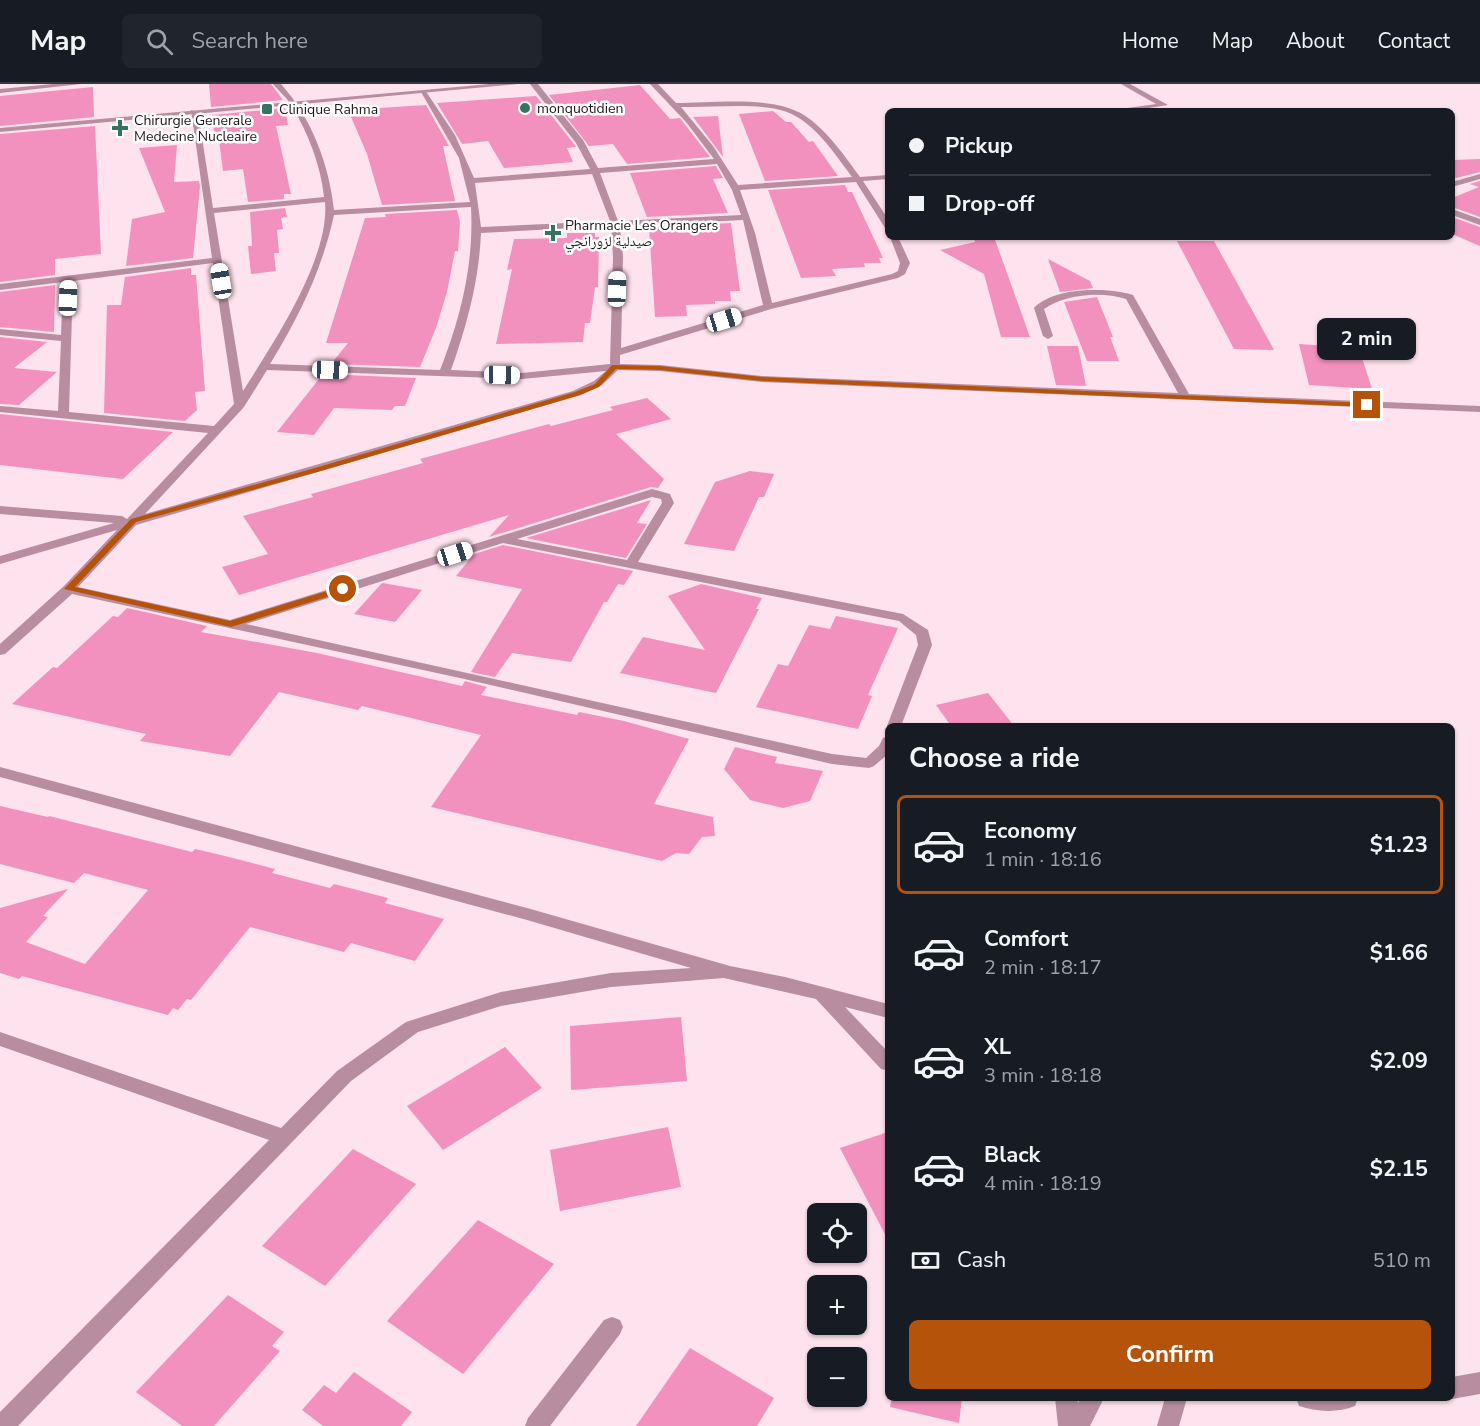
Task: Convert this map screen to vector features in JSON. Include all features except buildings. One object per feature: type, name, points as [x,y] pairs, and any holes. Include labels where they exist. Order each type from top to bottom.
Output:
[{"type":"street","points":[[0,91],[77,84]]},
{"type":"street","points":[[0,651],[69,589],[240,405],[285,332],[309,283],[322,250],[330,213],[327,182],[309,131],[294,103],[277,84]]},
{"type":"street","points":[[0,130],[514,84]]},
{"type":"street","points":[[0,560],[134,520],[318,470],[577,393],[597,385],[615,367],[618,257],[615,223],[595,171],[580,142],[534,84]]},
{"type":"street","points":[[654,84],[719,161],[735,188],[760,265],[768,307]]},
{"type":"street","points":[[1125,84],[1164,105],[1137,108]]},
{"type":"street","points":[[425,92],[449,129],[471,181],[478,230],[473,273],[455,347],[444,374]]},
{"type":"street","points":[[674,105],[768,107],[794,112],[829,141],[885,222]]},
{"type":"street","points":[[194,112],[240,405]]},
{"type":"street","points":[[471,181],[719,161]]},
{"type":"street","points":[[1455,184],[1480,176]]},
{"type":"street","points":[[735,188],[885,177]]},
{"type":"street","points":[[210,211],[328,199]]},
{"type":"street","points":[[330,213],[475,204]]},
{"type":"street","points":[[1455,213],[1480,222]]},
{"type":"street","points":[[478,230],[746,217]]},
{"type":"street","points":[[615,353],[768,307],[900,274],[905,268],[905,263],[895,240]]},
{"type":"street","points":[[0,287],[217,260]]},
{"type":"street","points":[[63,415],[68,277]]},
{"type":"street","points":[[1048,336],[1039,308],[1045,303],[1090,293],[1122,293],[1130,297],[1186,397]]},
{"type":"street","points":[[0,332],[66,339]]},
{"type":"street","points":[[262,367],[538,375],[615,367],[660,368],[762,379],[1480,409]]},
{"type":"street","points":[[0,409],[217,430]]},
{"type":"street","points":[[231,624],[500,539],[652,493],[660,494],[666,497],[668,502],[630,565]]},
{"type":"street","points":[[0,510],[134,520]]},
{"type":"street","points":[[500,539],[903,618],[923,633],[925,645],[895,723]]},
{"type":"street","points":[[69,589],[832,759],[868,763],[885,748]]},
{"type":"street","points":[[0,772],[527,914],[730,973],[885,1010]]},
{"type":"street","points":[[2,1426],[344,1076],[412,1027],[501,999],[611,980],[730,973]]},
{"type":"street","points":[[822,994],[885,1061]]},
{"type":"street","points":[[0,1038],[285,1137]]},
{"type":"street","points":[[536,1426],[612,1327]]},
{"type":"street","points":[[1455,1387],[1480,1383]]},
{"type":"street","points":[[1066,1401],[1069,1426]]},
{"type":"street","points":[[1078,1426],[1091,1401]]},
{"type":"street","points":[[1168,1426],[1175,1401]]},
{"type":"place","name":"monquotidien","points":[[525,108]]},
{"type":"place","name":"Clinique Rahma","points":[[267,109]]},
{"type":"place","name":"Chirurgie Generale Medecine Nucleaire","points":[[120,128]]},
{"type":"place","name":"Pharmacie Les Orangers صيدلية لزورانجي","points":[[553,233]]},
{"type":"route","points":[[343,589],[231,624],[69,589],[134,520],[318,470],[577,393],[597,385],[615,367],[660,368],[762,379],[1367,405]]}]
